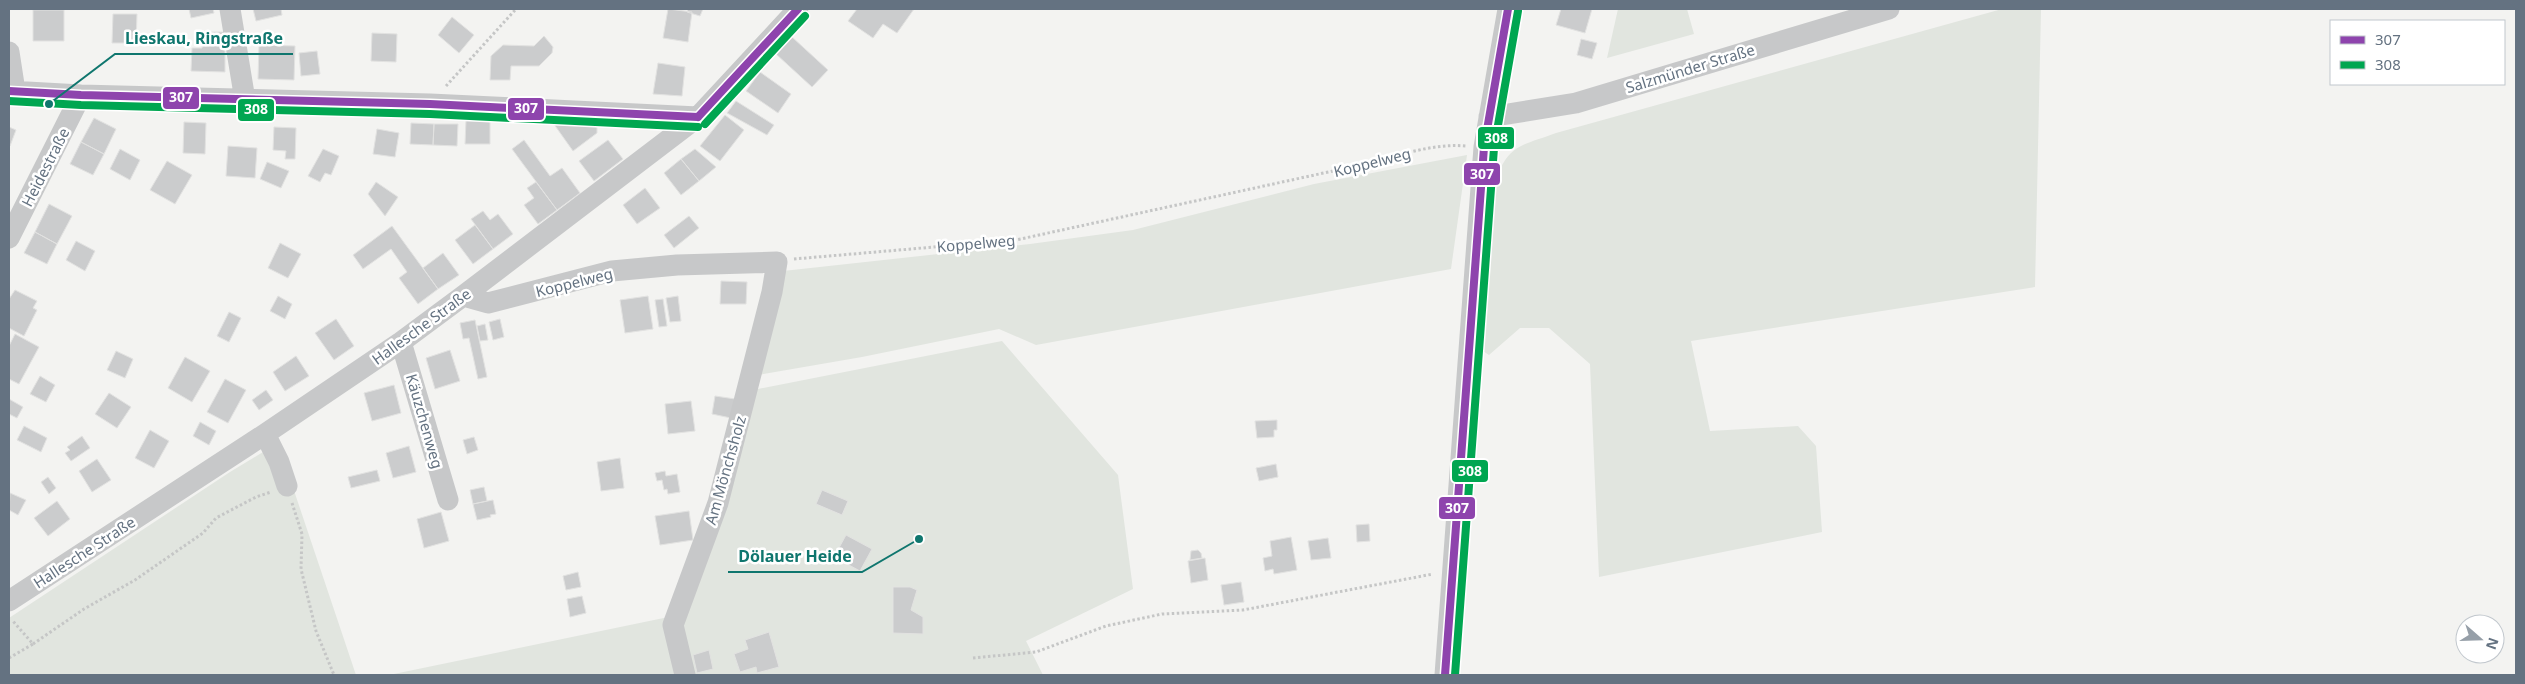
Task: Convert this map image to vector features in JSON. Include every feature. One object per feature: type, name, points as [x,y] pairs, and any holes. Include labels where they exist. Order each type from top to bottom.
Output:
[{"type":"street","points":[[230,9],[245,100]]},
{"type":"street","name":"Hallesche Straße","points":[[9,600],[265,434],[401,342],[463,296],[698,117],[798,9]]},
{"type":"street","points":[[1445,675],[1484,147],[1508,9]]},
{"type":"street","name":"Salzmünder Straße","points":[[1489,117],[1576,103],[1889,9]]},
{"type":"street","points":[[9,52],[12,91],[81,95],[430,104],[698,117]]},
{"type":"street","name":"Heidestraße","points":[[9,238],[81,95]]},
{"type":"street","name":"Koppelweg","points":[[463,296],[488,303],[612,271],[677,265],[776,262]]},
{"type":"street","name":"Am Mönchsholz","points":[[685,675],[673,625],[718,503],[772,292],[776,262]]},
{"type":"street","name":"Käuzchenweg","points":[[401,342],[448,500]]},
{"type":"street","points":[[265,434],[279,462],[287,486]]},
{"type":"path","points":[[430,104],[516,9]]},
{"type":"path","name":"Koppelweg","points":[[776,262],[1016,240],[1365,164],[1439,146],[1484,147]]},
{"type":"path","points":[[9,658],[84,609],[150,570],[203,534],[216,518],[256,497],[287,486],[302,534],[301,569],[316,631],[334,675]]},
{"type":"path","points":[[973,658],[1036,652],[1106,626],[1162,614],[1243,610],[1420,576],[1452,572]]},
{"type":"path","points":[[9,617],[33,644]]},
{"type":"shaded area","points":[[1618,9],[1687,9],[1694,34],[1607,58]]},
{"type":"shaded area","points":[[2002,9],[2041,9],[2035,287],[1691,341],[1710,431],[1798,426],[1816,446],[1822,532],[1599,577],[1590,364],[1549,328],[1520,328],[1489,355],[1480,349],[1495,181],[1506,159],[1511,153],[1525,144],[1556,133]]},
{"type":"shaded area","points":[[1467,155],[1451,269],[1036,345],[999,329],[862,357],[758,375],[783,271],[1030,244],[1133,230],[1314,184]]},
{"type":"shaded area","points":[[1002,341],[1118,475],[1133,589],[1026,641],[1043,675],[389,675],[683,614],[753,390]]},
{"type":"shaded area","points":[[278,443],[356,675],[9,675],[9,618],[230,472]]},
{"type":"building","points":[[189,9],[213,9],[214,13],[191,18]]},
{"type":"building","points":[[253,9],[281,9],[282,15],[256,21]]},
{"type":"building","points":[[668,9],[692,12],[688,42],[663,38]]},
{"type":"building","points":[[688,9],[703,9],[700,16],[687,12]]},
{"type":"building","points":[[857,9],[914,9],[897,33],[883,24],[873,38],[848,21]]},
{"type":"building","points":[[1561,9],[1592,9],[1585,33],[1556,25]]},
{"type":"building","points":[[33,10],[64,10],[64,41],[33,41]]},
{"type":"building","points":[[113,14],[137,14],[136,43],[112,43]]},
{"type":"building","points":[[452,17],[474,35],[459,53],[438,35]]},
{"type":"building","points":[[203,32],[225,32],[225,72],[191,71],[192,48],[202,48]]},
{"type":"building","points":[[372,33],[397,34],[396,62],[371,61]]},
{"type":"building","points":[[544,36],[553,47],[552,53],[539,66],[511,66],[510,80],[490,80],[491,56],[503,45],[534,46]]},
{"type":"building","points":[[792,37],[828,70],[812,87],[776,54]]},
{"type":"building","points":[[1581,39],[1597,43],[1592,59],[1577,55]]},
{"type":"building","points":[[259,45],[295,46],[294,80],[258,79]]},
{"type":"building","points":[[317,51],[320,74],[301,76],[299,53]]},
{"type":"building","points":[[658,63],[685,67],[682,96],[653,94]]},
{"type":"building","points":[[760,72],[791,94],[778,113],[746,91]]},
{"type":"building","points":[[736,101],[774,125],[767,135],[727,113]]},
{"type":"building","points":[[725,115],[744,130],[720,161],[700,146]]},
{"type":"building","points":[[94,118],[116,129],[104,154],[81,142]]},
{"type":"building","points":[[466,120],[490,120],[490,144],[465,144]]},
{"type":"building","points":[[551,120],[597,122],[597,133],[573,151]]},
{"type":"building","points":[[184,122],[206,123],[205,154],[183,153]]},
{"type":"building","points":[[411,123],[434,124],[433,145],[410,144]]},
{"type":"building","points":[[434,124],[458,124],[457,146],[433,145]]},
{"type":"building","points":[[9,127],[16,130],[10,146],[9,145]]},
{"type":"building","points":[[274,127],[296,128],[295,159],[285,159],[286,151],[273,150]]},
{"type":"building","points":[[377,129],[399,133],[395,157],[373,154]]},
{"type":"building","points":[[524,140],[550,176],[562,168],[580,193],[557,210],[512,149]]},
{"type":"building","points":[[608,140],[623,159],[594,181],[579,161]]},
{"type":"building","points":[[81,142],[104,154],[93,175],[70,164]]},
{"type":"building","points":[[228,146],[257,148],[255,178],[226,176]]},
{"type":"building","points":[[120,149],[140,160],[130,180],[110,169]]},
{"type":"building","points":[[323,149],[339,156],[331,175],[325,173],[320,182],[308,176]]},
{"type":"building","points":[[695,149],[716,167],[699,181],[681,159]]},
{"type":"building","points":[[681,159],[699,181],[681,195],[664,173]]},
{"type":"building","points":[[167,161],[192,175],[175,204],[150,190]]},
{"type":"building","points":[[267,162],[289,171],[281,188],[260,179]]},
{"type":"building","points":[[376,182],[398,197],[385,216],[368,194]]},
{"type":"building","points":[[536,182],[557,210],[538,224],[524,205],[534,198],[527,188]]},
{"type":"building","points":[[645,188],[660,208],[637,224],[623,205]]},
{"type":"building","points":[[49,204],[72,216],[57,244],[35,232]]},
{"type":"building","points":[[483,211],[490,220],[498,214],[513,234],[493,249],[471,219]]},
{"type":"building","points":[[689,216],[699,228],[674,248],[664,235]]},
{"type":"building","points":[[475,225],[493,249],[473,264],[455,240]]},
{"type":"building","points":[[392,226],[438,289],[418,304],[399,278],[407,272],[391,249],[363,269],[353,255]]},
{"type":"building","points":[[35,232],[57,244],[47,264],[24,253]]},
{"type":"building","points":[[76,241],[95,251],[85,271],[66,260]]},
{"type":"building","points":[[280,243],[301,254],[288,278],[268,268]]},
{"type":"building","points":[[443,253],[459,275],[438,289],[423,268]]},
{"type":"building","points":[[721,281],[747,282],[746,304],[720,304]]},
{"type":"building","points":[[15,290],[37,301],[33,308],[37,310],[24,336],[9,328],[9,299]]},
{"type":"building","points":[[278,296],[292,304],[285,319],[270,311]]},
{"type":"building","points":[[648,296],[653,329],[625,333],[620,300]]},
{"type":"building","points":[[678,296],[681,321],[670,322],[666,298]]},
{"type":"building","points":[[663,299],[667,326],[659,327],[655,300]]},
{"type":"building","points":[[229,312],[241,318],[229,342],[217,336]]},
{"type":"building","points":[[336,319],[354,346],[334,360],[315,333]]},
{"type":"building","points":[[500,319],[504,337],[493,340],[489,322]]},
{"type":"building","points":[[475,320],[487,377],[478,379],[469,338],[463,339],[460,323]]},
{"type":"building","points":[[485,324],[488,340],[480,341],[477,326]]},
{"type":"building","points":[[15,334],[39,347],[19,384],[9,379],[9,346]]},
{"type":"building","points":[[450,350],[460,381],[435,389],[426,358]]},
{"type":"building","points":[[116,351],[133,359],[125,378],[107,370]]},
{"type":"building","points":[[296,356],[309,376],[285,391],[273,372]]},
{"type":"building","points":[[185,357],[210,371],[192,402],[168,388]]},
{"type":"building","points":[[40,376],[55,385],[46,402],[30,394]]},
{"type":"building","points":[[225,379],[246,390],[228,423],[207,412]]},
{"type":"building","points":[[394,385],[401,413],[372,421],[364,393]]},
{"type":"building","points":[[266,390],[273,400],[259,410],[252,400]]},
{"type":"building","points":[[109,393],[131,407],[117,428],[95,414]]},
{"type":"building","points":[[715,396],[735,399],[731,418],[712,414]]},
{"type":"building","points":[[9,399],[23,407],[17,418],[9,414]]},
{"type":"building","points":[[691,401],[695,431],[668,434],[665,404]]},
{"type":"building","points":[[1277,420],[1277,430],[1274,430],[1274,437],[1257,438],[1255,421]]},
{"type":"building","points":[[200,422],[216,431],[209,445],[193,436]]},
{"type":"building","points":[[24,426],[47,438],[41,452],[17,440]]},
{"type":"building","points":[[150,430],[169,441],[154,468],[135,458]]},
{"type":"building","points":[[82,436],[90,448],[71,461],[65,453],[70,450],[67,447]]},
{"type":"building","points":[[474,437],[478,450],[467,454],[463,440]]},
{"type":"building","points":[[409,446],[416,472],[393,478],[386,453]]},
{"type":"building","points":[[620,458],[624,488],[601,491],[597,462]]},
{"type":"building","points":[[97,459],[111,480],[92,492],[79,471]]},
{"type":"building","points":[[1276,464],[1278,477],[1259,481],[1256,468]]},
{"type":"building","points":[[377,470],[380,481],[351,488],[348,477]]},
{"type":"building","points":[[665,471],[666,476],[677,474],[680,492],[668,494],[667,489],[664,490],[662,480],[657,481],[655,473]]},
{"type":"building","points":[[48,477],[56,488],[49,494],[41,482]]},
{"type":"building","points":[[484,487],[487,501],[473,504],[470,490]]},
{"type":"building","points":[[822,490],[848,501],[842,515],[816,504]]},
{"type":"building","points":[[10,493],[26,500],[18,515],[9,510]]},
{"type":"building","points":[[493,500],[496,514],[477,520],[473,504]]},
{"type":"building","points":[[57,501],[70,519],[48,536],[34,518]]},
{"type":"building","points":[[689,511],[693,540],[660,545],[655,516]]},
{"type":"building","points":[[441,512],[449,541],[424,548],[417,519]]},
{"type":"building","points":[[1369,524],[1370,541],[1357,542],[1356,525]]},
{"type":"building","points":[[846,535],[872,549],[860,571],[834,557]]},
{"type":"building","points":[[1291,537],[1297,570],[1274,574],[1273,569],[1265,571],[1263,558],[1272,556],[1270,541]]},
{"type":"building","points":[[1328,538],[1331,558],[1311,560],[1308,541]]},
{"type":"building","points":[[1198,550],[1202,558],[1190,560],[1191,551]]},
{"type":"building","points":[[1205,558],[1208,580],[1191,583],[1188,561]]},
{"type":"building","points":[[578,572],[581,587],[566,590],[563,576]]},
{"type":"building","points":[[1241,582],[1244,602],[1224,605],[1221,585]]},
{"type":"building","points":[[893,587],[910,587],[917,590],[911,610],[923,617],[923,634],[893,633]]},
{"type":"building","points":[[582,596],[586,613],[570,617],[567,599]]},
{"type":"building","points":[[769,632],[779,667],[757,673],[756,667],[740,672],[734,654],[748,649],[745,640]]},
{"type":"building","points":[[709,650],[713,669],[697,673],[693,655]]},
{"type":"transit line","name":"307","points":[[698,117],[798,9]]},
{"type":"transit line","name":"307","points":[[1445,675],[1484,147],[1508,9]]},
{"type":"transit line","name":"308","points":[[1455,675],[1494,148],[1518,11]]},
{"type":"transit line","name":"308","points":[[705,124],[805,16]]},
{"type":"transit line","name":"307","points":[[9,91],[81,95],[430,104],[698,117]]},
{"type":"transit line","name":"308","points":[[9,101],[81,105],[430,114],[698,127]]},
{"type":"place","name":"Lieskau, Ringstraße","points":[[49,104]]},
{"type":"place","name":"Dölauer Heide","points":[[919,539]]}]
